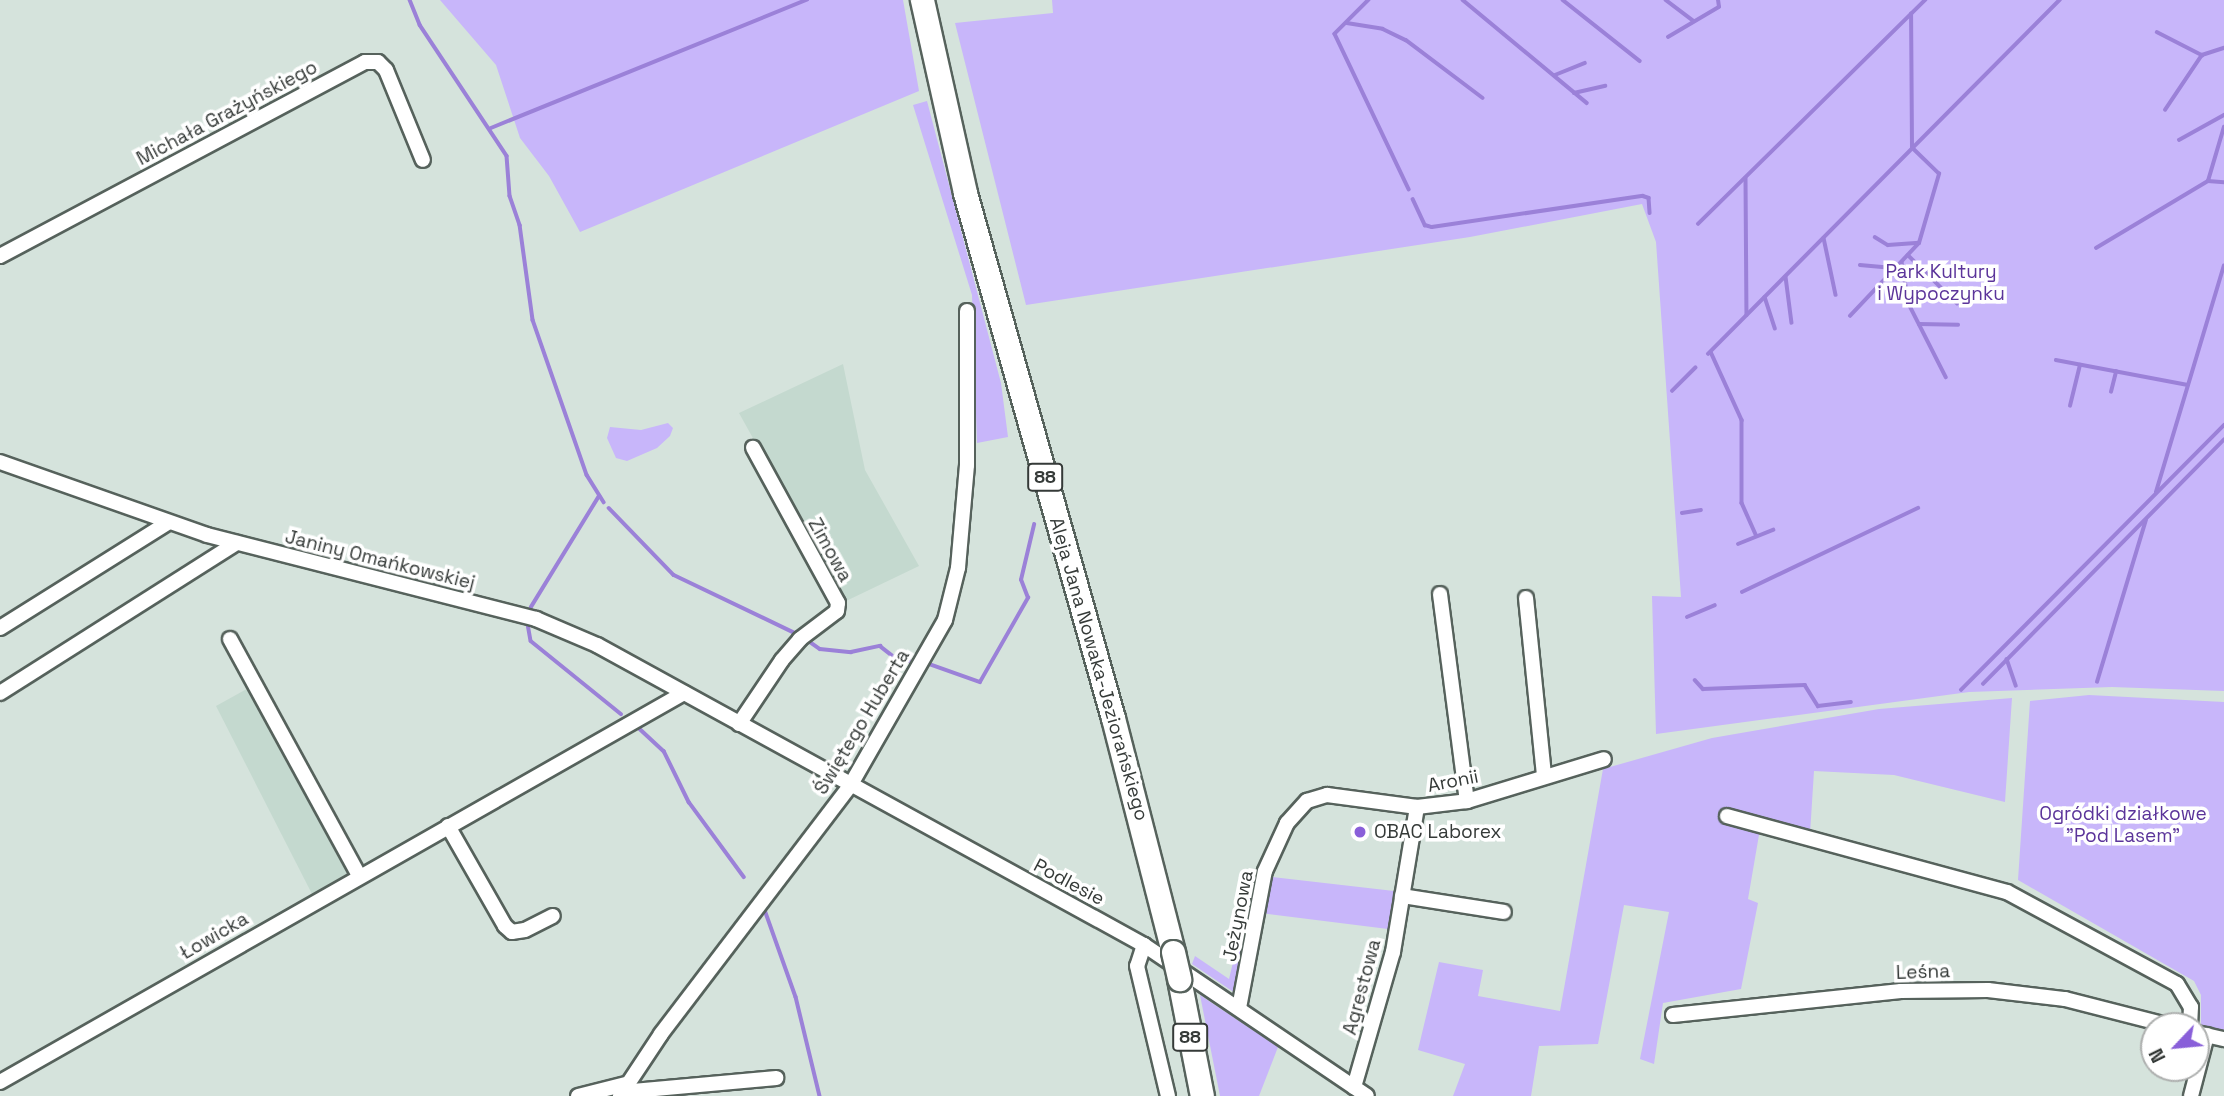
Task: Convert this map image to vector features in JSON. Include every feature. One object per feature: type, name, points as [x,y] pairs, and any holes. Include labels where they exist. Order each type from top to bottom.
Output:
[{"type":"main road","name":"Aleja Jana Nowaka-Jeziorańskiego","points":[[922,0],[965,192],[1131,782],[1173,952],[1202,1096]]},
{"type":"street","name":"Michała Grażyńskiego","points":[[0,256],[365,62],[378,62],[386,69],[423,160]]},
{"type":"street","name":"Świętego Huberta","points":[[623,1090],[850,786],[945,620],[954,593],[967,465],[967,311]]},
{"type":"street","name":"Zimowa","points":[[739,724],[782,660],[800,639],[837,611],[838,603],[753,449]]},
{"type":"street","name":"Janiny Omańkowskiej","points":[[0,462],[236,543],[536,619],[597,645],[739,724]]},
{"type":"street","points":[[0,628],[169,522]]},
{"type":"street","points":[[0,693],[236,543]]},
{"type":"street","points":[[1440,594],[1467,801]]},
{"type":"street","points":[[1526,598],[1544,775]]},
{"type":"street","points":[[230,639],[359,876]]},
{"type":"street","name":"Łowicka","points":[[0,1082],[684,693]]},
{"type":"street","name":"Podlesie","points":[[739,724],[1144,945],[1367,1096]]},
{"type":"street","name":"Aronii","points":[[1307,801],[1326,795],[1417,807],[1467,801],[1544,775],[1604,760]]},
{"type":"street","name":"Jeżynowa","points":[[1239,1008],[1265,871],[1287,823],[1307,801]]},
{"type":"street","name":"Agrestowa","points":[[1354,1087],[1393,952],[1417,807]]},
{"type":"street","points":[[1727,816],[2007,892],[2177,984],[2192,1007],[2191,1012]]},
{"type":"street","points":[[448,826],[505,926],[512,932],[525,930],[553,916]]},
{"type":"street","points":[[1402,896],[1504,912]]},
{"type":"street","points":[[1144,945],[1137,966],[1168,1096]]},
{"type":"street","name":"Leśna","points":[[1673,1015],[1901,990],[1989,990],[2065,999],[2140,1018]]},
{"type":"street","points":[[578,1096],[776,1078]]},
{"type":"street","points":[[0,1089],[4,1096]]},
{"type":"shaded area","points":[[843,364],[865,470],[919,566],[844,602],[739,413]]},
{"type":"shaded area","points":[[254,685],[353,870],[312,894],[216,706]]},
{"type":"green space","points":[[440,0],[903,0],[919,91],[580,232],[549,176],[520,138],[496,65]]},
{"type":"green space","name":"Park Kultury i Wypoczynku","points":[[1052,0],[2224,0],[2224,691],[2112,687],[1969,692],[1656,734],[1652,596],[1681,597],[1656,242],[1642,204],[1470,237],[1026,305],[955,23],[1053,13]]},
{"type":"green space","points":[[927,101],[1001,383],[1008,437],[977,443],[972,295],[913,105]]},
{"type":"green space","points":[[668,423],[673,428],[670,436],[657,448],[627,461],[616,458],[607,438],[610,427],[641,430]]},
{"type":"green space","name":"Ogródki działkowe \"Pod Lasem\"","points":[[2089,695],[2224,702],[2224,1031],[2210,1028],[2210,1012],[2201,1012],[2201,995],[2194,981],[2018,880],[2030,701]]},
{"type":"green space","points":[[2012,698],[2005,802],[1894,775],[1814,771],[1810,834],[1760,829],[1748,899],[1758,903],[1741,989],[1663,1003],[1654,1064],[1640,1059],[1669,912],[1624,905],[1598,1044],[1539,1046],[1531,1096],[1453,1096],[1465,1064],[1418,1050],[1439,962],[1483,970],[1478,996],[1560,1011],[1603,769],[1712,738],[1879,709]]},
{"type":"green space","points":[[1254,875],[1394,891],[1388,929],[1261,913],[1247,1001],[1192,964],[1195,956],[1229,979]]},
{"type":"green space","points":[[1200,995],[1278,1047],[1259,1096],[1220,1096]]},
{"type":"waterway","points":[[410,0],[420,25],[507,156],[510,196],[520,225],[533,320],[587,475],[604,502]]},
{"type":"waterway","points":[[491,128],[807,0]]},
{"type":"waterway","points":[[1369,0],[1335,34],[1409,189]]},
{"type":"waterway","points":[[1463,0],[1587,103]]},
{"type":"waterway","points":[[1563,0],[1640,61]]},
{"type":"waterway","points":[[1666,0],[1694,21]]},
{"type":"waterway","points":[[1668,37],[1719,7],[1718,0]]},
{"type":"waterway","points":[[1698,224],[1925,0]]},
{"type":"waterway","points":[[1708,354],[2059,0]]},
{"type":"waterway","points":[[1850,316],[1919,243],[1939,174],[1912,148],[1911,14]]},
{"type":"waterway","points":[[1347,23],[1383,29],[1406,40],[1483,98]]},
{"type":"waterway","points":[[2157,32],[2202,55]]},
{"type":"waterway","points":[[2165,110],[2202,55],[2224,48]]},
{"type":"waterway","points":[[1555,75],[1585,63]]},
{"type":"waterway","points":[[1574,93],[1605,86]]},
{"type":"waterway","points":[[2179,140],[2224,115]]},
{"type":"waterway","points":[[2208,181],[2224,127]]},
{"type":"waterway","points":[[1746,178],[1747,315]]},
{"type":"waterway","points":[[2096,248],[2208,181],[2224,182]]},
{"type":"waterway","points":[[1413,199],[1425,225],[1432,227],[1643,196],[1649,198],[1650,213]]},
{"type":"waterway","points":[[1875,237],[1888,245],[1919,243]]},
{"type":"waterway","points":[[1824,238],[1836,295]]},
{"type":"waterway","points":[[1908,255],[1957,303]]},
{"type":"waterway","points":[[1902,262],[1909,304],[1946,377]]},
{"type":"waterway","points":[[1860,265],[1896,268]]},
{"type":"waterway","points":[[2156,492],[2224,266]]},
{"type":"waterway","points":[[1786,277],[1792,323]]},
{"type":"waterway","points":[[1765,297],[1775,328]]},
{"type":"waterway","points":[[1919,324],[1958,325]]},
{"type":"waterway","points":[[1711,352],[1742,420],[1742,503],[1757,536]]},
{"type":"waterway","points":[[2056,360],[2188,385]]},
{"type":"waterway","points":[[2070,406],[2080,365]]},
{"type":"waterway","points":[[1672,391],[1695,368]]},
{"type":"waterway","points":[[2111,392],[2116,372]]},
{"type":"waterway","points":[[1961,690],[2224,425]]},
{"type":"waterway","points":[[1983,684],[2224,440]]},
{"type":"waterway","points":[[531,607],[599,496]]},
{"type":"waterway","points":[[609,508],[674,575],[795,633]]},
{"type":"waterway","points":[[1742,592],[1918,508]]},
{"type":"waterway","points":[[1682,513],[1701,510]]},
{"type":"waterway","points":[[2097,682],[2146,520]]},
{"type":"waterway","points":[[929,664],[980,682],[1028,598],[1021,580],[1034,525]]},
{"type":"waterway","points":[[1738,544],[1773,530]]},
{"type":"waterway","points":[[1687,617],[1715,605]]},
{"type":"waterway","points":[[528,624],[531,641],[621,714]]},
{"type":"waterway","points":[[810,642],[820,649],[851,652],[880,646],[898,660],[909,661]]},
{"type":"waterway","points":[[2007,659],[2016,685]]},
{"type":"waterway","points":[[1695,680],[1703,689],[1805,685],[1818,706],[1851,702]]},
{"type":"waterway","points":[[640,729],[664,751],[689,802],[744,877]]},
{"type":"waterway","points":[[765,910],[796,997],[820,1096]]},
{"type":"place","name":"OBAC Laborex","points":[[1360,832]]}]
